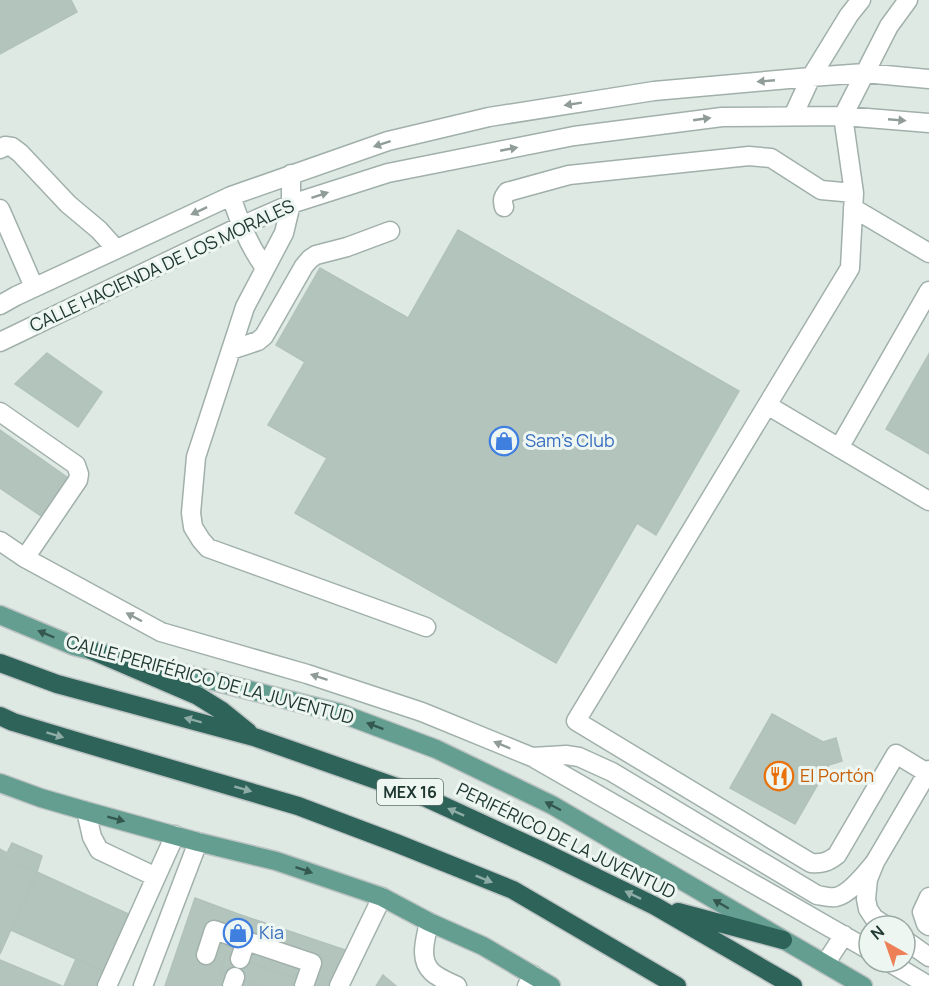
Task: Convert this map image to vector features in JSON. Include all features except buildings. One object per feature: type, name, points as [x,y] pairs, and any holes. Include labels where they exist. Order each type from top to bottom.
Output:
[{"type":"highway","points":[[91,650],[198,696],[222,711],[254,737]]},
{"type":"highway","name":"PERIFÉRICO DE LA JUVENTUD","points":[[0,663],[57,684],[254,737],[422,796],[656,906],[793,986]]},
{"type":"highway","points":[[0,716],[83,743],[298,806],[396,843],[513,890],[677,986]]},
{"type":"highway","points":[[656,906],[783,940]]},
{"type":"main road","name":"CALLE PERIFÉRICO DE LA JUVENTUD","points":[[0,615],[74,646],[340,712],[436,749],[552,805],[863,986]]},
{"type":"main road","points":[[0,783],[86,811],[276,861],[382,897],[429,922],[483,946],[530,981],[551,986]]},
{"type":"street","points":[[794,116],[811,77],[849,15],[861,0]]},
{"type":"street","points":[[871,914],[866,899],[868,879],[875,862],[928,772],[896,754],[837,855],[820,864],[811,863],[576,721],[850,268],[853,201],[843,116],[889,26],[908,0]]},
{"type":"street","name":"CALLE HACIENDA DE LOS MORALES","points":[[0,305],[231,196],[388,141],[489,117],[654,91],[864,74],[929,79]]},
{"type":"street","name":"CALLE HACIENDA DE LOS MORALES","points":[[1,339],[291,204],[388,173],[574,136],[722,117],[843,116],[929,123]]},
{"type":"street","points":[[0,149],[5,146],[12,147],[20,153],[68,204],[99,230],[116,249]]},
{"type":"street","points":[[504,207],[502,202],[507,192],[569,176],[749,156],[771,158],[821,190],[853,201],[929,253]]},
{"type":"street","points":[[291,174],[291,204],[284,232],[244,307],[196,457],[190,513],[193,527],[208,548],[426,627]]},
{"type":"street","points":[[231,196],[249,243],[265,268]]},
{"type":"street","points":[[0,209],[34,288]]},
{"type":"street","points":[[231,350],[258,341],[264,336],[310,259],[390,231]]},
{"type":"street","points":[[839,448],[929,291]]},
{"type":"street","points":[[767,405],[929,501]]},
{"type":"street","points":[[0,412],[76,465],[79,474],[78,480],[25,558]]},
{"type":"street","points":[[0,541],[25,558],[161,632],[307,674],[422,712],[532,757],[857,943]]},
{"type":"street","points":[[532,757],[566,755],[579,757],[612,772],[817,895],[834,897],[842,895],[875,862]]},
{"type":"street","points":[[86,811],[92,837],[99,850],[156,877]]},
{"type":"street","points":[[107,986],[175,835]]},
{"type":"street","points":[[143,986],[198,842]]},
{"type":"street","points":[[339,986],[382,897]]},
{"type":"street","points":[[929,897],[922,912],[929,926]]},
{"type":"street","points":[[429,922],[423,953],[427,965],[432,972],[457,986]]},
{"type":"street","points":[[206,955],[214,930],[246,940],[312,963],[304,986]]},
{"type":"street","points":[[825,964],[844,935]]},
{"type":"street","points":[[240,959],[246,940]]},
{"type":"street","points":[[909,974],[929,986]]},
{"type":"place","name":"Sam's Club","points":[[504,441]]},
{"type":"place","name":"El Portón","points":[[779,776]]},
{"type":"place","name":"Kia","points":[[238,933]]}]
